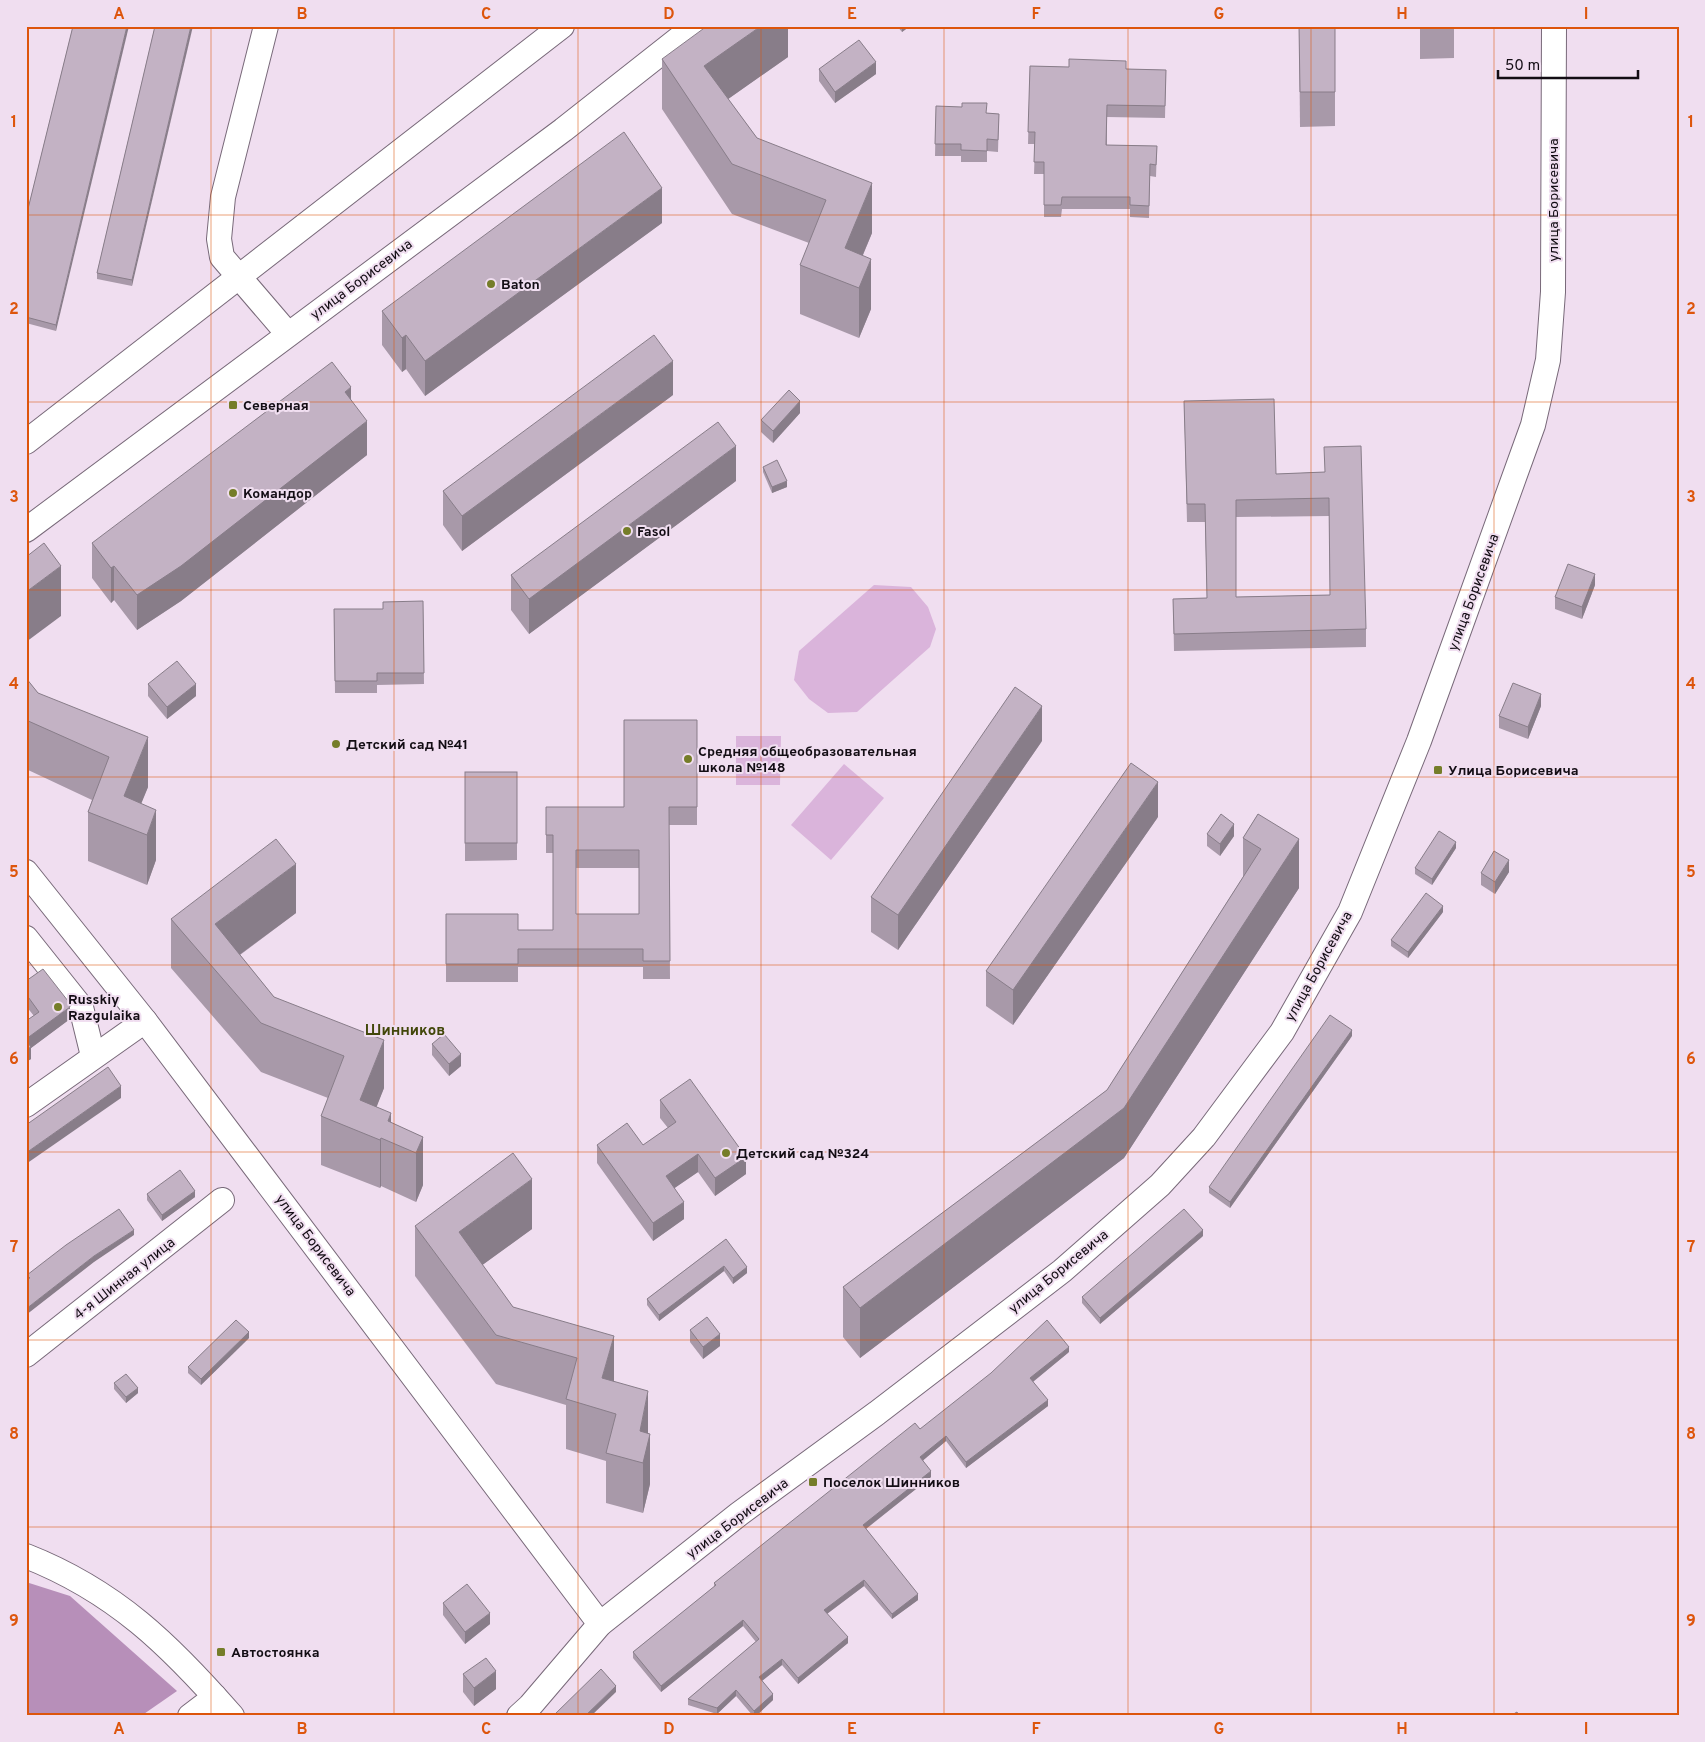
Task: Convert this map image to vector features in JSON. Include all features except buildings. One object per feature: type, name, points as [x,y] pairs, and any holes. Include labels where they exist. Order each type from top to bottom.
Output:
[{"type":"street","points":[[266,26],[223,196],[219,239],[222,257],[288,334]]},
{"type":"street","points":[[26,442],[241,278],[562,26]]},
{"type":"street","name":"улица Борисевича","points":[[26,530],[563,130],[695,26]]},
{"type":"street","name":"улица Борисевича","points":[[519,1716],[530,1706],[600,1624],[739,1514],[877,1413],[1062,1271],[1160,1184],[1204,1137],[1282,1032],[1350,912],[1419,741],[1533,425],[1548,360],[1553,292],[1554,26]]},
{"type":"street","name":"улица Борисевича","points":[[26,872],[146,1021],[600,1624]]},
{"type":"street","points":[[26,938],[81,1007],[94,1056]]},
{"type":"street","points":[[26,1105],[146,1021]]},
{"type":"street","name":"4-я Шинная улица","points":[[26,1355],[222,1200]]},
{"type":"street","points":[[26,1556],[63,1571],[114,1602],[136,1618],[194,1672],[232,1716]]},
{"type":"street","points":[[190,1716],[215,1697]]},
{"type":"shaded area","points":[[874,585],[911,587],[928,607],[936,629],[930,647],[857,712],[828,713],[809,699],[794,680],[799,651]]},
{"type":"shaded area","points":[[736,736],[781,736],[780,785],[736,785]]},
{"type":"shaded area","points":[[844,764],[884,798],[831,860],[791,825]]},
{"type":"shaded area","points":[[26,1582],[70,1596],[177,1691],[141,1716],[26,1716]]},
{"type":"place","name":"Baton","points":[[491,284]]},
{"type":"place","name":"Северная","points":[[233,405]]},
{"type":"place","name":"Командор","points":[[233,493]]},
{"type":"place","name":"Fasol","points":[[627,531]]},
{"type":"place","name":"Детский сад №41","points":[[336,744]]},
{"type":"place","name":"Средняя общеобразовательная школа №148","points":[[688,759]]},
{"type":"place","name":"Улица Борисевича","points":[[1438,770]]},
{"type":"place","name":"Russkiy Razgulaika","points":[[58,1007]]},
{"type":"place","name":"Детский сад №324","points":[[726,1153]]},
{"type":"place","name":"Поселок Шинников","points":[[813,1482]]},
{"type":"place","name":"Автостоянка","points":[[221,1652]]},
{"type":"district","name":"Шинников","points":[[405,1030]]}]
